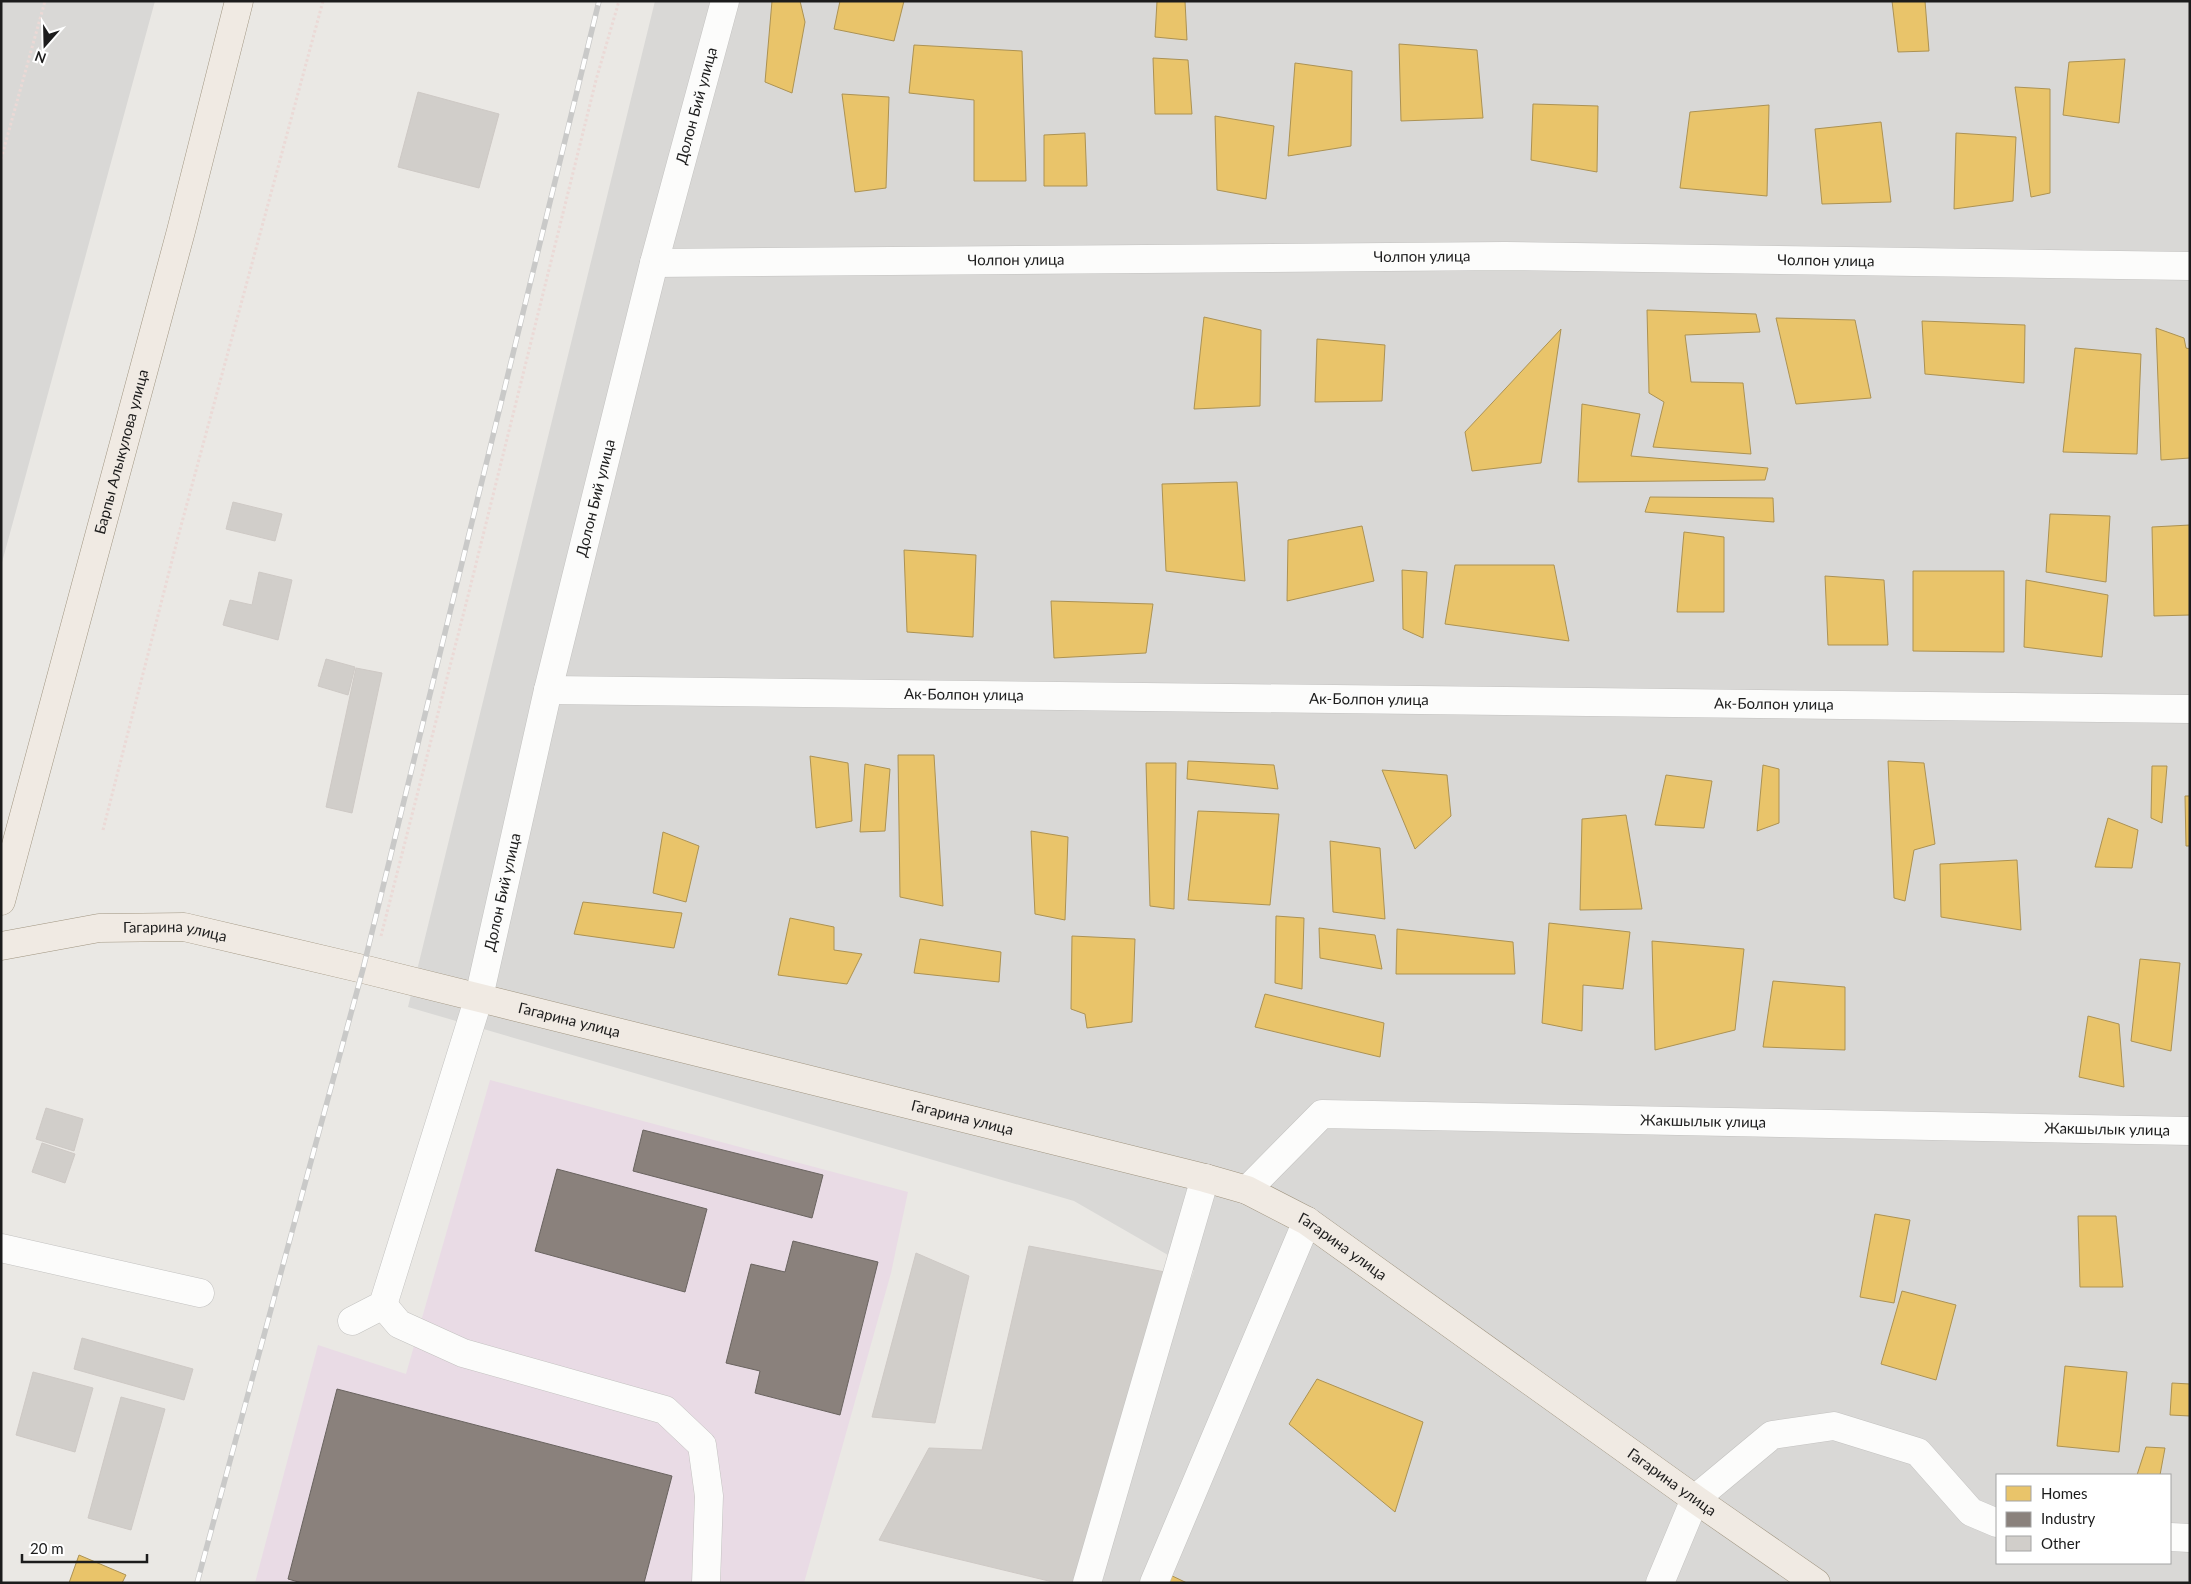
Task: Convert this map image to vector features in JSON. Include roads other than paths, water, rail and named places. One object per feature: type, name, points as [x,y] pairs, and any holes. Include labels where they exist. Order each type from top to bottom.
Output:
[{"type":"main road","name":"Барпы Алыкулова улица","points":[[1,901],[179,241],[239,1]]},
{"type":"main road","name":"Гагарина улица","points":[[1,946],[99,928],[184,927],[478,997],[1247,1190],[1307,1221],[1695,1499],[1816,1583]]},
{"type":"street","name":"Долон Бий улица","points":[[383,1305],[478,997],[548,690],[654,263],[725,1]]},
{"type":"street","name":"Чолпон улица","points":[[654,263],[1504,256],[2190,266]]},
{"type":"street","name":"Ак-Болпон улица","points":[[548,690],[2190,709]]},
{"type":"street","name":"Жакшылык улица","points":[[1247,1190],[1322,1114],[2190,1132]]},
{"type":"street","points":[[1087,1583],[1205,1178]]},
{"type":"street","points":[[1154,1583],[1307,1221]]},
{"type":"street","points":[[1,1248],[200,1293]]},
{"type":"street","points":[[352,1321],[383,1305],[399,1324],[463,1354],[665,1410],[702,1445],[709,1496],[706,1583]]},
{"type":"street","points":[[1660,1583],[1695,1499],[1772,1435],[1834,1426],[1918,1452],[1971,1512],[1996,1523]]},
{"type":"street","points":[[2171,1537],[2190,1538]]},
{"type":"railway","points":[[197,1583],[363,969],[599,1]]}]
